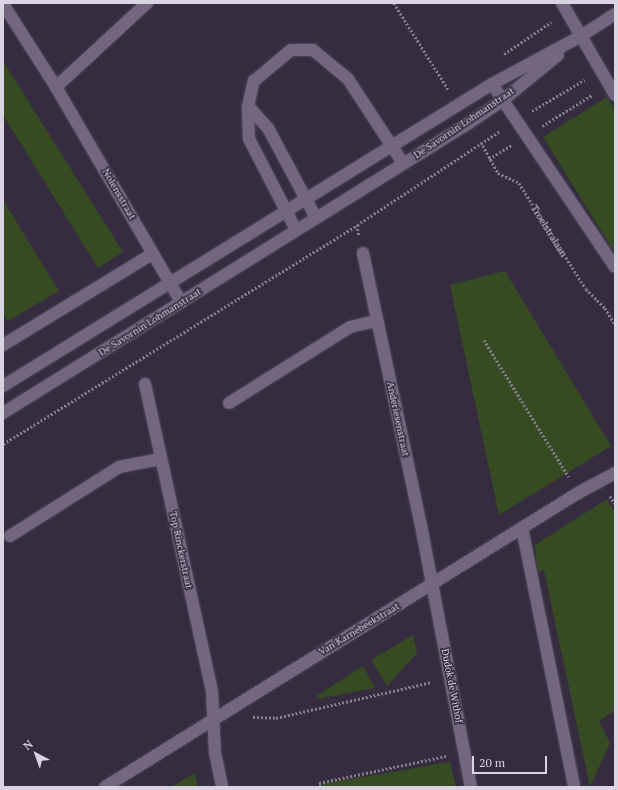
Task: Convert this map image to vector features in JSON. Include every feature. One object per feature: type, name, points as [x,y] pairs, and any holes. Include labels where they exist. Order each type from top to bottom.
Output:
[{"type":"street","points":[[56,87],[148,3]]},
{"type":"street","name":"Nolensstraat","points":[[3,4],[56,87],[181,302]]},
{"type":"street","points":[[565,7],[615,95]]},
{"type":"street","name":"De Savornin Lohmanstraat","points":[[3,386],[168,282],[287,213],[305,200],[492,84],[581,36],[615,14]]},
{"type":"street","name":"De Savornin Lohmanstraat","points":[[3,413],[503,100],[581,36]]},
{"type":"street","name":"De Savornin Lohmanstraat","points":[[296,230],[249,138],[248,106],[254,81],[274,62],[291,50],[313,50],[348,79],[403,163]]},
{"type":"street","points":[[492,84],[615,267]]},
{"type":"street","points":[[248,106],[268,128],[305,200],[316,218]]},
{"type":"street","name":"Anderiesenstraat","points":[[363,253],[431,586]]},
{"type":"street","points":[[3,344],[152,254]]},
{"type":"street","points":[[229,403],[350,327],[377,321]]},
{"type":"street","name":"Top Rinckerstraat","points":[[145,384],[212,692],[215,717],[215,753],[222,787]]},
{"type":"street","points":[[10,536],[119,468],[162,459]]},
{"type":"street","name":"Van Karnebeekstraat","points":[[105,787],[215,717],[431,586],[578,493],[615,473]]},
{"type":"street","points":[[522,528],[574,787]]},
{"type":"street","name":"Dudok de Withof","points":[[431,586],[471,787]]},
{"type":"path","points":[[394,3],[449,91],[456,87]]},
{"type":"path","points":[[502,56],[565,7]]},
{"type":"path","points":[[3,444],[357,225],[481,143],[600,70]]},
{"type":"path","points":[[489,159],[608,85]]},
{"type":"path","name":"Troelstralaan","points":[[469,122],[498,173],[519,183],[586,289],[605,308],[615,324]]},
{"type":"path","points":[[484,340],[578,493]]},
{"type":"path","points":[[215,717],[276,718],[450,678]]},
{"type":"path","points":[[320,787],[319,782],[464,751]]},
{"type":"green space","points":[[3,61],[123,252],[98,268],[3,115]]},
{"type":"green space","points":[[607,97],[615,109],[615,253],[543,137]]},
{"type":"green space","points":[[3,200],[59,291],[8,321],[3,314]]},
{"type":"green space","points":[[505,271],[611,446],[499,515],[450,285]]},
{"type":"green space","points":[[607,499],[615,512],[615,710],[599,721],[610,743],[590,787],[544,570],[538,572],[535,545]]},
{"type":"green space","points":[[413,635],[417,653],[387,686],[371,660]]},
{"type":"green space","points":[[363,666],[375,688],[316,699],[318,695]]},
{"type":"green space","points":[[450,762],[456,787],[323,787],[322,784]]},
{"type":"green space","points":[[195,773],[198,787],[171,787]]}]
